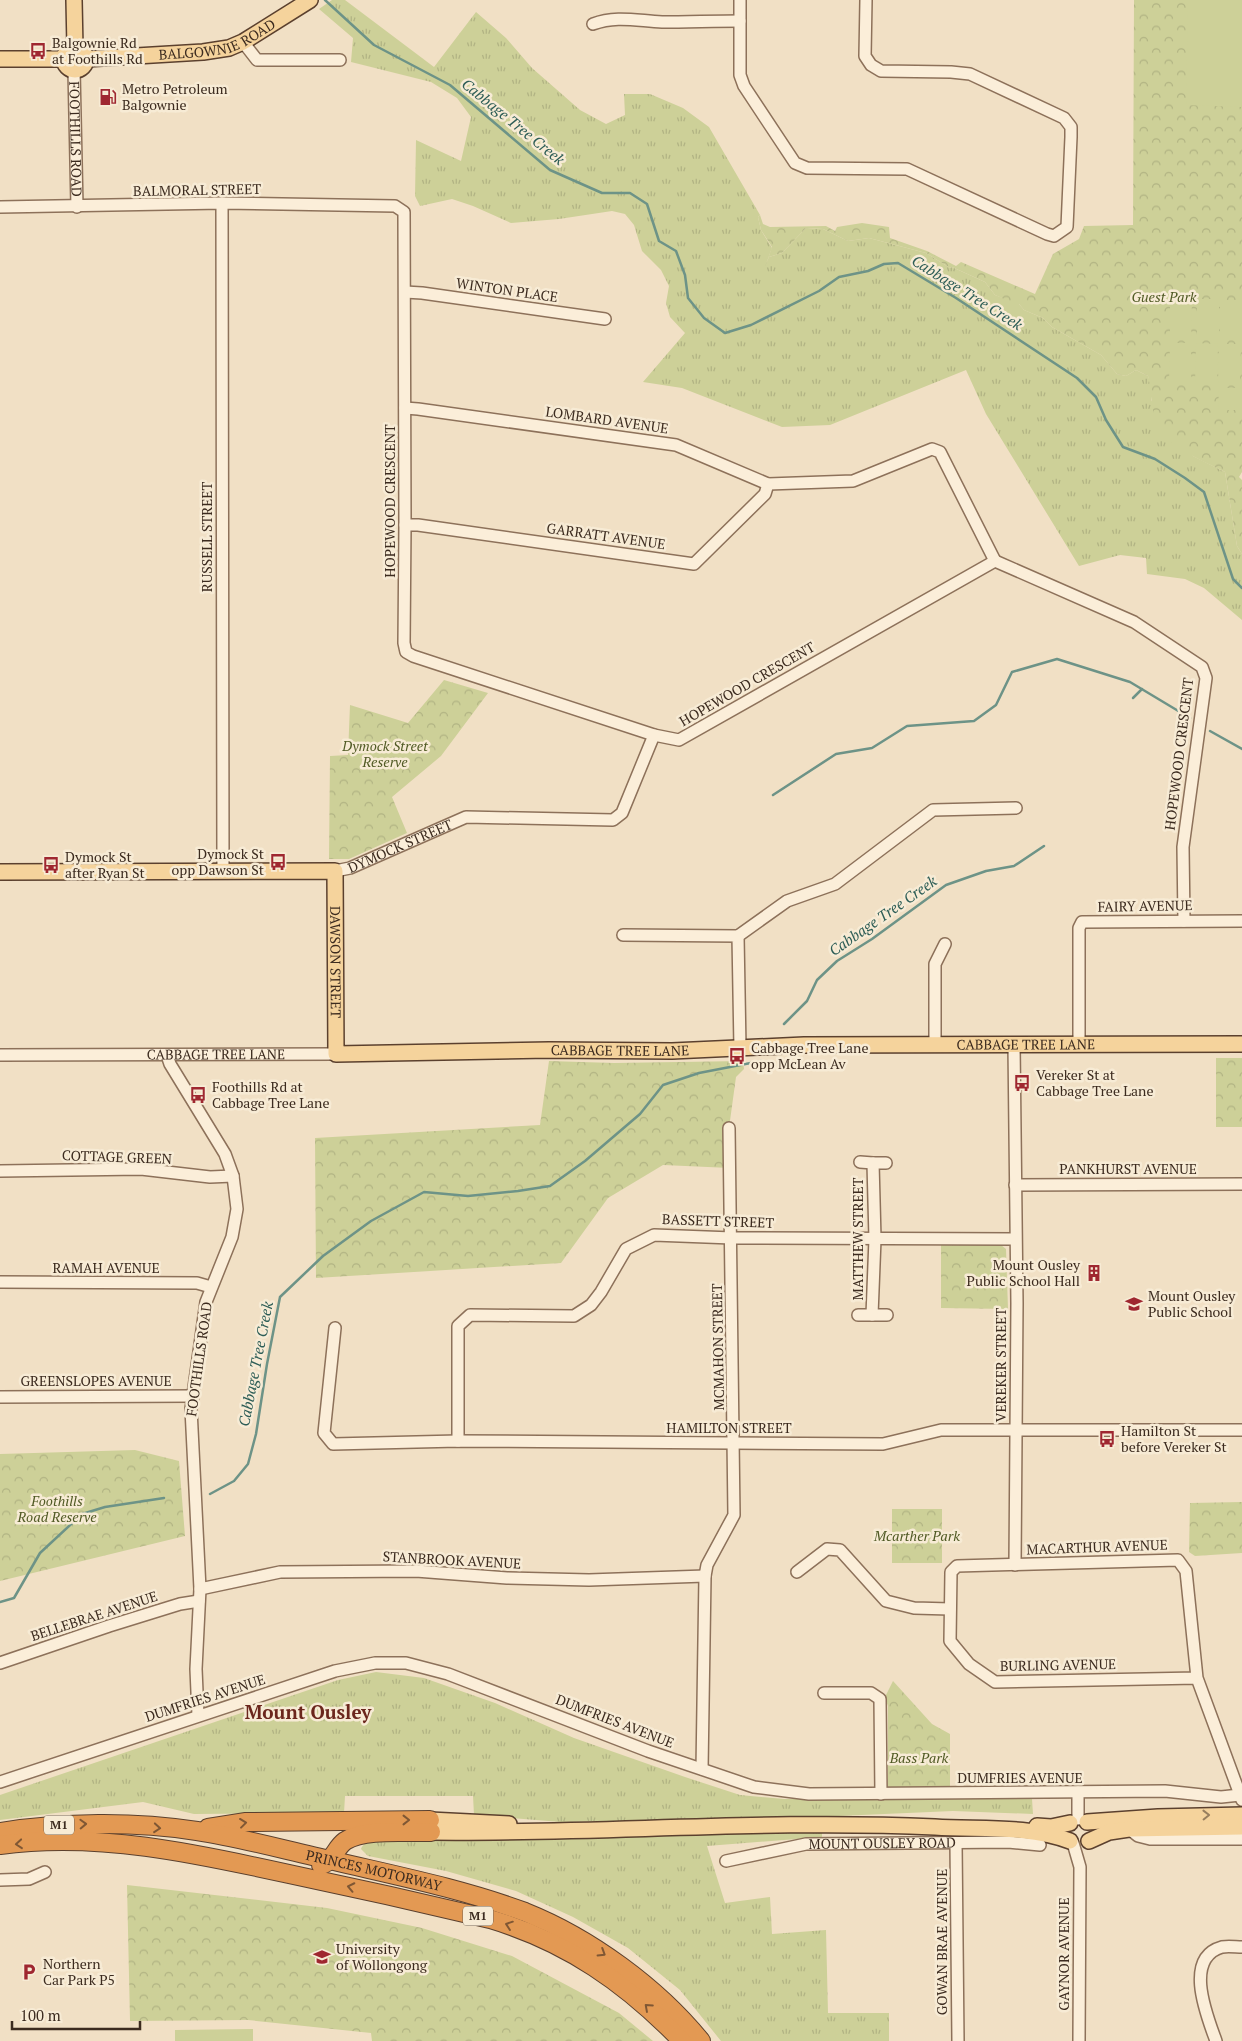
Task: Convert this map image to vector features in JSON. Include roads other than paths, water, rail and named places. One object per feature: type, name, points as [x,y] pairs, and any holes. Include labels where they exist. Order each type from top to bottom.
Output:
[{"type":"highway","points":[[195,1831],[246,1822],[430,1826]]},
{"type":"highway","name":"PRINCES MOTORWAY","points":[[0,1832],[62,1825],[95,1824],[195,1831],[248,1840],[426,1882],[525,1912],[560,1928],[607,1956],[628,1972],[670,2008],[701,2041]]},
{"type":"highway","points":[[43,1842],[92,1837],[111,1838],[195,1847],[304,1866],[318,1866],[330,1860],[342,1844],[354,1836],[430,1826]]},
{"type":"highway","points":[[430,1826],[366,1838],[358,1842],[355,1851],[358,1857],[368,1863],[500,1897],[523,1907],[560,1928]]},
{"type":"highway","name":"PRINCES MOTORWAY","points":[[0,1845],[86,1841],[182,1852],[438,1906],[511,1925],[560,1947],[598,1968],[636,1996],[682,2041]]},
{"type":"main road","points":[[74,0],[75,48]]},
{"type":"main road","name":"BALGOWNIE ROAD","points":[[86,59],[203,52],[229,48],[310,0]]},
{"type":"main road","points":[[0,59],[84,66],[86,59],[81,50],[75,48],[66,52],[69,64]]},
{"type":"main road","name":"DYMOCK STREET","points":[[0,872],[335,870]]},
{"type":"main road","name":"DAWSON STREET","points":[[335,870],[336,1054]]},
{"type":"main road","name":"CABBAGE TREE LANE","points":[[336,1054],[550,1050],[672,1051],[804,1044],[1242,1044]]},
{"type":"main road","name":"MOUNT OUSLEY ROAD","points":[[896,1826],[964,1820],[1046,1827],[1078,1821],[1242,1815]]},
{"type":"main road","points":[[1078,1821],[1092,1831],[1080,1842],[1066,1830],[1078,1821]]},
{"type":"main road","name":"MOUNT OUSLEY ROAD","points":[[430,1826],[524,1833],[588,1829],[896,1826],[1004,1829],[1043,1834],[1080,1842]]},
{"type":"main road","points":[[1080,1842],[1109,1832],[1129,1829],[1242,1827]]},
{"type":"street","points":[[740,0],[740,76],[744,86],[796,163],[807,168],[907,169],[1047,234],[1054,236],[1067,227],[1071,127],[1064,118],[970,74],[881,71],[871,65],[865,56],[866,0]]},
{"type":"street","points":[[593,24],[605,19],[620,18],[660,22],[740,21]]},
{"type":"street","points":[[242,42],[256,60],[340,60]]},
{"type":"street","name":"FOOTHILLS ROAD","points":[[69,64],[77,207]]},
{"type":"street","name":"BALMORAL STREET","points":[[0,207],[222,203],[395,206]]},
{"type":"street","name":"RUSSELL STREET","points":[[222,203],[223,871]]},
{"type":"street","name":"HOPEWOOD CRESCENT","points":[[395,206],[404,212],[404,643],[406,652],[412,656],[654,735],[679,740],[995,561],[1134,622],[1202,667],[1206,678],[1183,847],[1184,921]]},
{"type":"street","name":"WINTON PLACE","points":[[405,292],[605,319]]},
{"type":"street","name":"LOMBARD AVENUE","points":[[405,408],[418,408],[676,445],[768,484],[853,480],[932,450],[940,452],[995,561]]},
{"type":"street","name":"GARRATT AVENUE","points":[[405,525],[418,525],[694,564],[765,494],[768,484]]},
{"type":"street","name":"DYMOCK STREET","points":[[335,870],[350,868],[466,817],[613,820],[622,813],[654,735]]},
{"type":"street","points":[[623,936],[738,936],[787,901],[835,884],[933,810],[1016,808]]},
{"type":"street","name":"FAIRY AVENUE","points":[[1079,1045],[1080,924],[1084,922],[1242,920]]},
{"type":"street","points":[[738,936],[740,1048]]},
{"type":"street","points":[[935,1045],[934,964],[945,944]]},
{"type":"street","name":"VEREKER STREET","points":[[1014,1045],[1015,1565]]},
{"type":"street","name":"CABBAGE TREE LANE","points":[[0,1055],[336,1054]]},
{"type":"street","name":"FOOTHILLS ROAD","points":[[167,1055],[180,1082],[225,1154],[233,1176],[237,1209],[232,1237],[206,1302],[190,1420],[199,1595],[196,1669],[198,1716]]},
{"type":"street","name":"MCMAHON STREET","points":[[702,1769],[705,1576],[707,1565],[734,1515],[732,1238],[729,1128]]},
{"type":"street","name":"MATTHEW STREET","points":[[860,1162],[886,1163]]},
{"type":"street","name":"MATTHEW STREET","points":[[872,1315],[875,1239],[873,1163]]},
{"type":"street","name":"COTTAGE GREEN","points":[[0,1171],[141,1170],[210,1177],[233,1176]]},
{"type":"street","name":"PANKHURST AVENUE","points":[[1015,1185],[1242,1184]]},
{"type":"street","name":"BASSETT STREET","points":[[458,1441],[458,1326],[470,1315],[574,1316],[591,1305],[601,1292],[626,1249],[654,1235],[732,1238],[1015,1239]]},
{"type":"street","name":"RAMAH AVENUE","points":[[0,1282],[197,1283],[211,1287]]},
{"type":"street","name":"MATTHEW STREET","points":[[858,1315],[888,1316]]},
{"type":"street","name":"HAMILTON STREET","points":[[335,1328],[324,1433],[333,1444],[458,1441],[883,1444],[941,1430],[1242,1430]]},
{"type":"street","name":"GREENSLOPES AVENUE","points":[[0,1397],[192,1396]]},
{"type":"street","points":[[797,1572],[827,1549],[840,1550],[886,1601],[914,1608],[950,1609]]},
{"type":"street","name":"MACARTHUR AVENUE","points":[[1015,1565],[1178,1560],[1186,1571],[1197,1678]]},
{"type":"street","name":"BURLING AVENUE","points":[[1015,1565],[957,1566],[951,1572],[950,1640],[969,1664],[995,1682],[1197,1678]]},
{"type":"street","name":"STANBROOK AVENUE","points":[[199,1595],[280,1572],[416,1571],[507,1578],[589,1580],[705,1576]]},
{"type":"street","name":"BELLEBRAE AVENUE","points":[[0,1663],[180,1604],[199,1595]]},
{"type":"street","name":"DUMFRIES AVENUE","points":[[0,1782],[335,1671],[375,1664],[406,1663],[448,1674],[648,1751],[754,1787],[809,1794],[1165,1791],[1241,1798]]},
{"type":"street","points":[[1197,1678],[1241,1798]]},
{"type":"street","points":[[824,1693],[871,1693],[880,1699],[881,1794]]},
{"type":"street","points":[[1078,1792],[1078,1821]]},
{"type":"street","points":[[1129,1829],[1142,1838],[1152,1840],[1242,1838]]},
{"type":"street","name":"MOUNT OUSLEY ROAD","points":[[726,1861],[806,1844],[1008,1842],[1040,1845]]},
{"type":"street","name":"GAYNOR AVENUE","points":[[1079,2041],[1080,1867],[1082,1853],[1080,1842]]},
{"type":"street","name":"GOWAN BRAE AVENUE","points":[[956,1843],[958,2041]]},
{"type":"street","points":[[0,1880],[29,1879],[45,1872]]},
{"type":"street","points":[[1216,2041],[1202,2001],[1201,1968],[1209,1954],[1223,1947],[1242,1947]]},
{"type":"waterway","name":"Cabbage Tree Creek","points":[[325,0],[374,45],[450,85],[550,170],[602,193],[630,193],[647,204],[659,241],[676,251],[685,275],[688,298],[704,318],[725,333],[751,325],[819,291],[839,277],[868,271],[884,264],[898,263],[956,298],[1077,378],[1096,397],[1106,420],[1123,447],[1155,459],[1204,492],[1233,579],[1242,588]]},
{"type":"waterway","points":[[773,795],[836,754],[872,748],[907,726],[974,721],[996,705],[1012,672],[1057,659],[1130,682],[1190,718]]},
{"type":"waterway","name":"Cabbage Tree Creek","points":[[1133,698],[1142,689]]},
{"type":"waterway","points":[[1210,731],[1242,749]]},
{"type":"waterway","name":"Cabbage Tree Creek","points":[[784,1024],[807,1001],[817,980],[837,961],[872,939],[946,885],[986,871],[1014,866],[1044,846]]},
{"type":"waterway","name":"Cabbage Tree Creek","points":[[210,1494],[234,1481],[248,1464],[256,1434],[280,1297],[323,1256],[371,1221],[424,1192],[468,1196],[550,1186],[585,1161],[640,1114],[663,1085],[699,1073],[761,1061]]},
{"type":"waterway","name":"Cabbage Tree Creek","points":[[0,1602],[14,1598],[40,1553],[82,1514],[105,1507],[164,1498]]},
{"type":"place","name":"Balgownie Rd at Foothills Rd","points":[[38,51]]},
{"type":"place","name":"Metro Petroleum Balgownie","points":[[108,97]]},
{"type":"place","name":"Dymock St opp Dawson St","points":[[278,862]]},
{"type":"place","name":"Dymock St after Ryan St","points":[[51,865]]},
{"type":"place","name":"Cabbage Tree Lane opp McLean Av","points":[[737,1056]]},
{"type":"place","name":"Vereker St at Cabbage Tree Lane","points":[[1022,1083]]},
{"type":"place","name":"Foothills Rd at Cabbage Tree Lane","points":[[198,1095]]},
{"type":"place","name":"Mount Ousley Public School Hall","points":[[1094,1273]]},
{"type":"place","name":"Mount Ousley Public School","points":[[1134,1304]]},
{"type":"place","name":"Hamilton St before Vereker St","points":[[1107,1439]]},
{"type":"place","name":"University of Wollongong","points":[[322,1957]]},
{"type":"place","name":"Northern Car Park P5","points":[[29,1972]]},
{"type":"district","name":"Mount Ousley","points":[[308,1712]]},
{"type":"park label","name":"Guest Park","points":[[1164,297]]},
{"type":"park label","name":"Dymock Street Reserve","points":[[385,754]]},
{"type":"park label","name":"Foothills Road Reserve","points":[[57,1509]]},
{"type":"park label","name":"Mcarther Park","points":[[917,1536]]},
{"type":"park label","name":"Bass Park","points":[[919,1758]]}]
